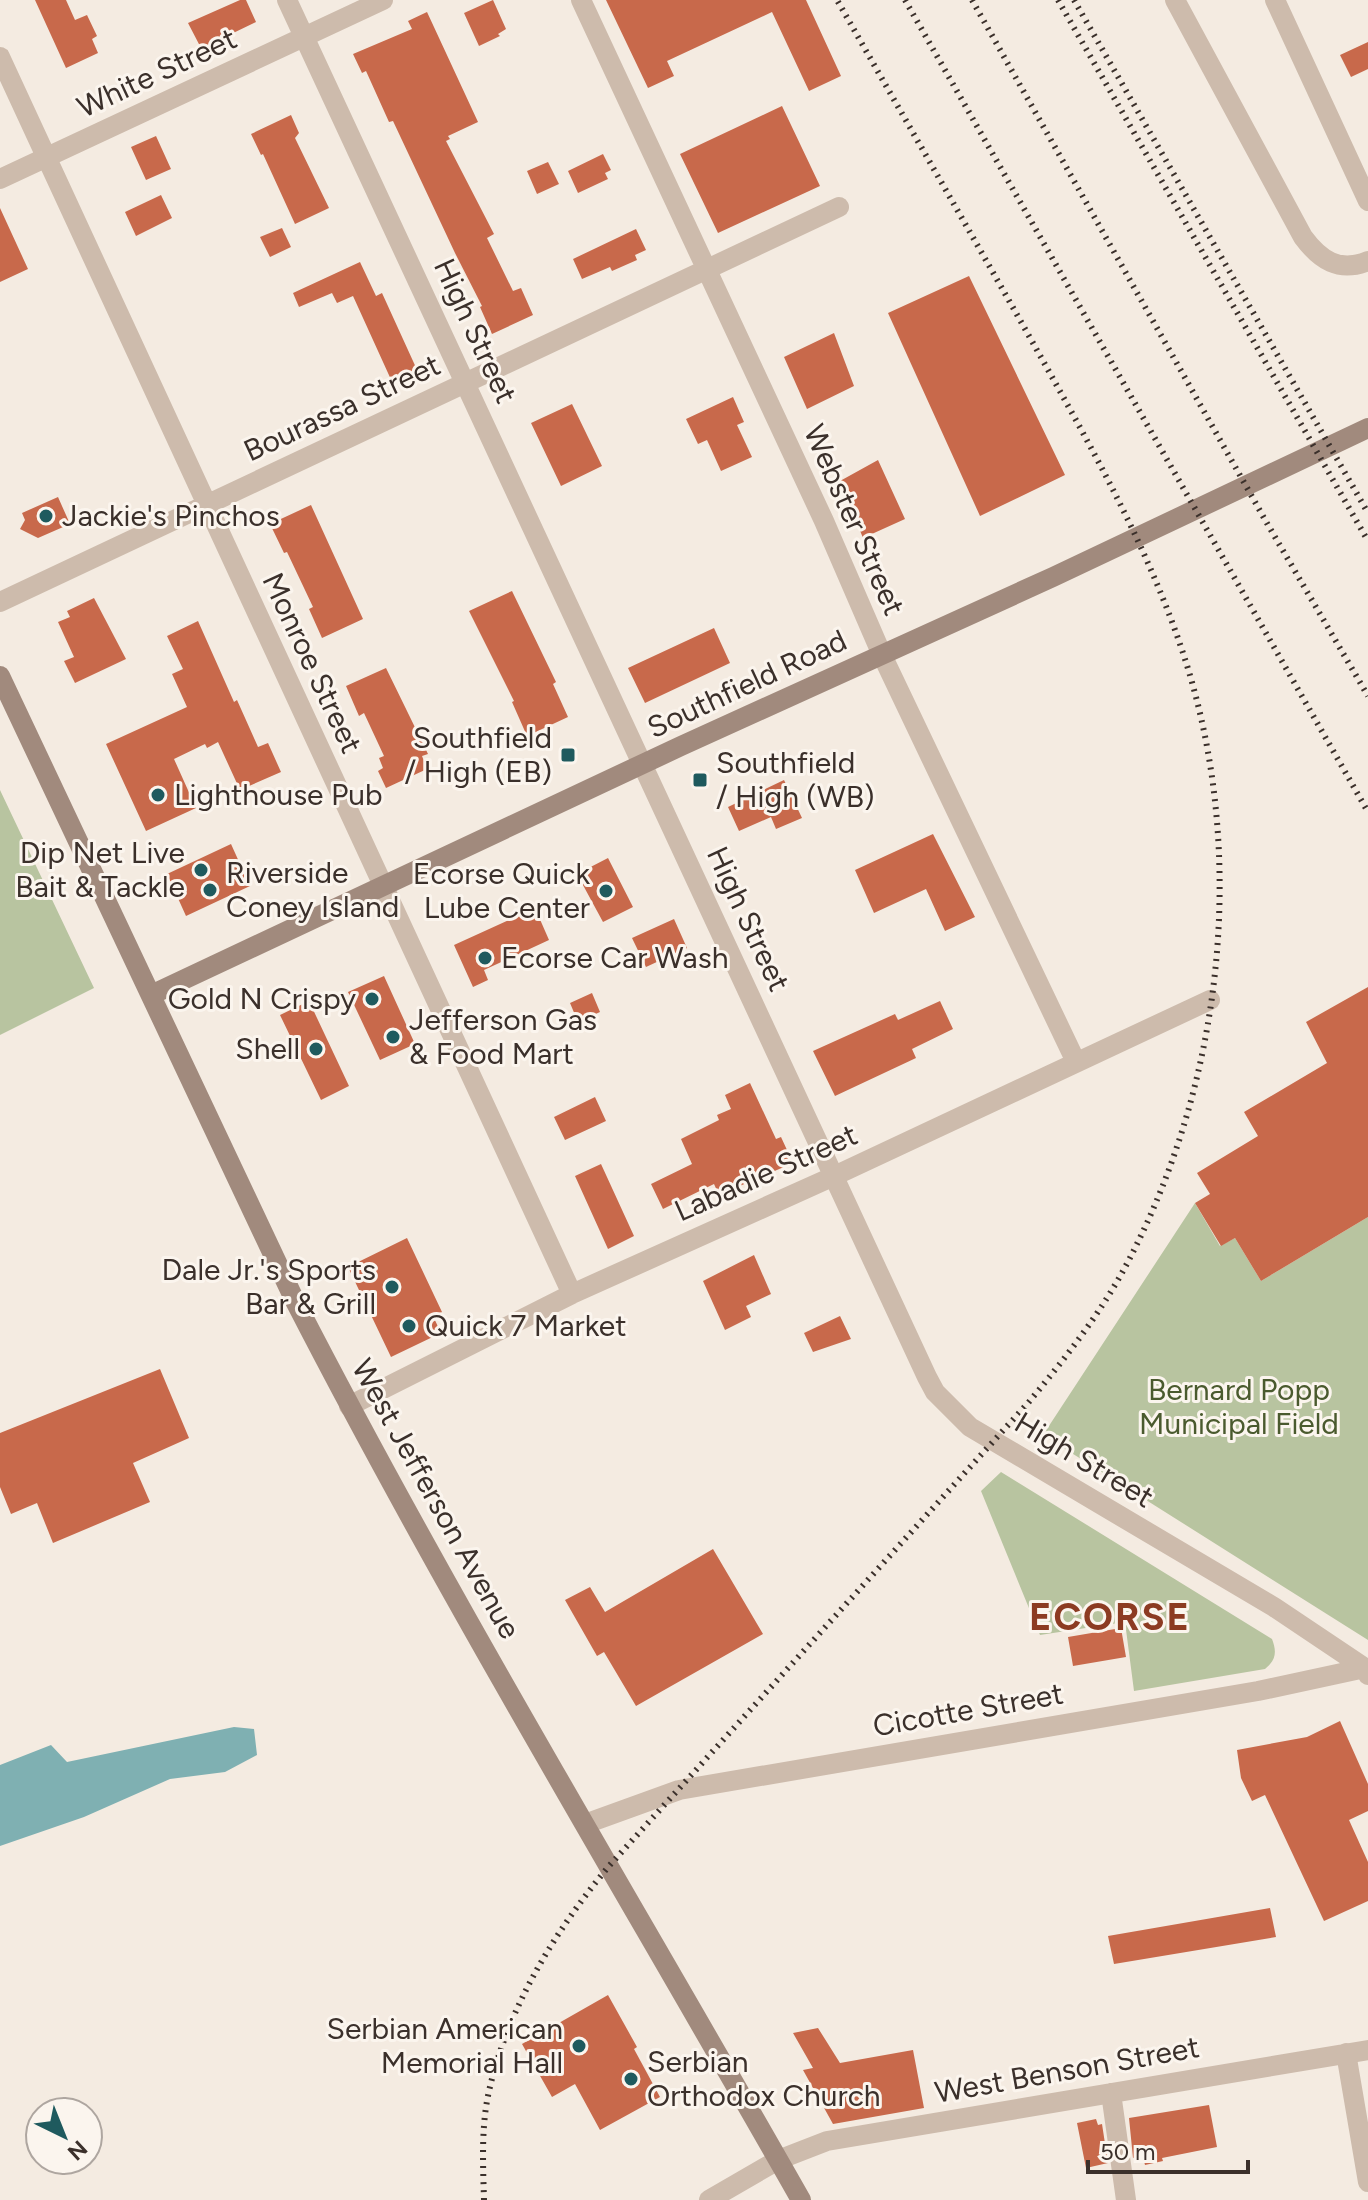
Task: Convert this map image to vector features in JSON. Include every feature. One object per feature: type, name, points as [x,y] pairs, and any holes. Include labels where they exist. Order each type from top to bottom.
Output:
[{"type":"main road","name":"Southfield Road","points":[[151,995],[1368,428]]},
{"type":"main road","name":"West Jefferson Avenue","points":[[0,676],[296,1303],[349,1406],[801,2200]]},
{"type":"street","name":"High Street","points":[[287,0],[832,1177],[935,1392],[970,1427],[1274,1607],[1366,1672]]},
{"type":"street","name":"White Street","points":[[0,179],[383,0]]},
{"type":"street","name":"Webster Street","points":[[581,0],[824,521],[882,655],[1076,1062]]},
{"type":"street","points":[[1175,0],[1303,237],[1315,253],[1332,265],[1356,266],[1368,261]]},
{"type":"street","points":[[1275,0],[1368,201]]},
{"type":"street","name":"Monroe Street","points":[[0,57],[572,1294]]},
{"type":"street","name":"Bourassa Street","points":[[0,602],[839,207]]},
{"type":"street","name":"Labadie Street","points":[[349,1406],[572,1294],[832,1177],[1210,1000]]},
{"type":"street","name":"Cicotte Street","points":[[585,1824],[679,1790],[1366,1672]]},
{"type":"street","name":"West Benson Street","points":[[709,2200],[778,2160],[827,2141],[1368,2050]]},
{"type":"street","points":[[1346,2053],[1368,2182]]},
{"type":"street","points":[[1111,2093],[1126,2200]]},
{"type":"green space","points":[[0,790],[94,988],[0,1035]]},
{"type":"green space","name":"Bernard Popp Municipal Field","points":[[1195,1203],[1220,1246],[1235,1238],[1261,1281],[1368,1217],[1368,1640],[1043,1435]]},
{"type":"green space","points":[[1001,1472],[1272,1639],[1275,1652],[1271,1662],[1265,1669],[1134,1691],[1125,1622],[1040,1635],[981,1491]]},
{"type":"water","points":[[234,1727],[254,1729],[257,1755],[225,1772],[170,1779],[84,1817],[0,1846],[0,1765],[51,1745],[67,1762]]},
{"type":"building","points":[[35,0],[66,0],[75,20],[87,15],[97,36],[92,39],[98,53],[66,68]]},
{"type":"building","points":[[246,0],[256,22],[227,36],[228,39],[201,48],[188,23]]},
{"type":"building","points":[[493,0],[506,29],[498,34],[500,36],[479,46],[464,13]]},
{"type":"building","points":[[606,0],[806,0],[841,76],[809,91],[772,12],[667,61],[674,76],[648,88]]},
{"type":"building","points":[[427,12],[478,122],[448,136],[450,139],[446,141],[494,234],[487,238],[513,291],[521,288],[533,315],[492,334],[482,306],[393,121],[389,122],[366,71],[362,73],[353,54],[412,29],[408,21]]},
{"type":"building","points":[[1368,42],[1368,69],[1351,77],[1340,55]]},
{"type":"building","points":[[782,106],[820,186],[718,233],[680,154]]},
{"type":"building","points":[[291,115],[299,133],[295,138],[329,208],[295,224],[251,134]]},
{"type":"building","points":[[156,136],[171,169],[146,180],[131,147]]},
{"type":"building","points":[[603,154],[611,170],[605,173],[608,179],[578,193],[568,171]]},
{"type":"building","points":[[548,162],[559,184],[537,194],[527,171]]},
{"type":"building","points":[[161,195],[172,218],[136,236],[125,212]]},
{"type":"building","points":[[0,208],[28,269],[0,282]]},
{"type":"building","points":[[282,228],[291,247],[270,257],[260,237]]},
{"type":"building","points":[[636,229],[646,250],[635,255],[637,260],[582,279],[573,259]]},
{"type":"building","points":[[360,262],[376,296],[382,293],[418,372],[393,384],[353,296],[337,303],[332,293],[299,307],[293,293]]},
{"type":"building","points":[[969,276],[1065,475],[980,516],[888,313]]},
{"type":"building","points":[[834,333],[854,386],[807,409],[784,357]]},
{"type":"building","points":[[733,397],[744,422],[737,425],[752,457],[721,471],[707,440],[698,444],[686,419]]},
{"type":"building","points":[[572,404],[602,466],[561,486],[531,423]]},
{"type":"building","points":[[878,460],[905,519],[863,538],[840,481]]},
{"type":"building","name":"Jackie's Pinchos","points":[[58,497],[70,524],[38,538],[20,529],[25,520],[22,513]]},
{"type":"building","points":[[311,505],[363,619],[322,638],[309,609],[313,607],[270,524]]},
{"type":"building","points":[[512,591],[556,682],[553,684],[568,717],[527,736],[514,701],[469,611]]},
{"type":"building","points":[[94,598],[126,659],[75,683],[64,661],[74,657],[58,622],[70,617],[67,611]]},
{"type":"building","points":[[198,621],[258,747],[268,743],[281,772],[240,790],[218,742],[207,748],[205,744],[174,759],[196,808],[146,831],[106,744],[187,707],[172,674],[183,669],[167,636]]},
{"type":"building","points":[[714,628],[730,663],[645,703],[628,668]]},
{"type":"building","points":[[386,668],[428,754],[422,756],[427,769],[386,788],[378,771],[383,768],[379,758],[384,756],[364,713],[359,716],[346,686]]},
{"type":"building","points":[[784,780],[802,818],[776,829],[771,817],[739,831],[728,807]]},
{"type":"building","points":[[933,834],[975,917],[945,931],[926,889],[874,913],[855,870]]},
{"type":"building","points":[[231,844],[250,886],[186,916],[167,874]]},
{"type":"building","name":"Ecorse Quick Lube Center","points":[[608,858],[633,907],[603,922],[577,874]]},
{"type":"building","name":"Ecorse Car Wash","points":[[535,908],[549,940],[484,970],[488,980],[473,987],[454,945]]},
{"type":"building","points":[[674,919],[687,948],[646,967],[632,938]]},
{"type":"building","points":[[384,976],[415,1044],[380,1060],[348,992]]},
{"type":"building","points":[[1368,987],[1368,1217],[1261,1281],[1235,1238],[1221,1246],[1195,1203],[1210,1194],[1197,1173],[1258,1136],[1244,1112],[1327,1063],[1306,1022]]},
{"type":"building","points":[[592,993],[600,1012],[578,1022],[570,1003]]},
{"type":"building","points":[[309,1001],[349,1086],[321,1100],[280,1015]]},
{"type":"building","points":[[940,1001],[953,1029],[912,1049],[916,1058],[835,1096],[813,1051],[895,1014],[898,1020]]},
{"type":"building","points":[[750,1083],[776,1139],[781,1137],[793,1163],[719,1195],[714,1184],[663,1209],[651,1184],[692,1164],[681,1139],[719,1120],[717,1115],[731,1109],[725,1095]]},
{"type":"building","points":[[595,1097],[606,1121],[565,1140],[554,1117]]},
{"type":"building","points":[[601,1164],[634,1236],[608,1249],[575,1176]]},
{"type":"building","points":[[407,1238],[442,1312],[433,1316],[441,1333],[391,1357],[348,1267]]},
{"type":"building","points":[[754,1255],[771,1294],[746,1306],[751,1317],[725,1330],[703,1281]]},
{"type":"building","points":[[840,1316],[851,1339],[813,1352],[804,1333]]},
{"type":"building","points":[[160,1369],[189,1438],[133,1463],[150,1502],[53,1543],[37,1503],[11,1514],[0,1487],[0,1433]]},
{"type":"building","points":[[713,1549],[763,1634],[636,1706],[604,1652],[597,1656],[565,1600],[590,1587],[605,1612]]},
{"type":"building","points":[[1121,1628],[1126,1657],[1073,1666],[1068,1637]]},
{"type":"building","points":[[1340,1721],[1368,1784],[1368,1811],[1349,1820],[1368,1862],[1368,1901],[1324,1921],[1265,1795],[1252,1801],[1241,1778],[1237,1750],[1307,1737]]},
{"type":"building","points":[[1270,1908],[1276,1937],[1114,1964],[1108,1936]]},
{"type":"building","name":"Serbian American Memorial Hall","points":[[608,1995],[660,2097],[600,2130],[575,2084],[552,2097],[522,2044]]},
{"type":"building","points":[[818,2028],[840,2063],[913,2050],[924,2108],[833,2124],[803,2070],[813,2068],[793,2033]]},
{"type":"building","points":[[1209,2105],[1217,2147],[1162,2158],[1163,2161],[1145,2165],[1144,2161],[1137,2162],[1136,2157],[1133,2158],[1129,2118]]},
{"type":"building","points":[[1096,2119],[1098,2125],[1102,2124],[1108,2163],[1086,2168],[1077,2123]]},
{"type":"railway","points":[[484,2200],[486,2104],[497,2060],[521,2000],[552,1944],[609,1866],[1028,1403],[1079,1339],[1123,1271],[1157,1200],[1184,1125],[1203,1048],[1215,969],[1220,890],[1216,810],[1204,732],[1184,656],[1153,575],[1096,457],[837,0]]},
{"type":"railway","points":[[905,0],[1368,812]]},
{"type":"railway","points":[[972,0],[1368,696]]},
{"type":"railway","points":[[1058,0],[1368,541]]},
{"type":"railway","points":[[1074,0],[1368,513]]},
{"type":"place","name":"Jackie's Pinchos","points":[[46,516]]},
{"type":"place","name":"Southfield / High (EB)","points":[[568,755]]},
{"type":"place","name":"Southfield / High (WB)","points":[[700,780]]},
{"type":"place","name":"Lighthouse Pub","points":[[158,795]]},
{"type":"place","name":"Dip Net Live Bait & Tackle","points":[[201,870]]},
{"type":"place","name":"Riverside Coney Island","points":[[210,890]]},
{"type":"place","name":"Ecorse Quick Lube Center","points":[[606,891]]},
{"type":"place","name":"Ecorse Car Wash","points":[[485,958]]},
{"type":"place","name":"Gold N Crispy","points":[[372,999]]},
{"type":"place","name":"Jefferson Gas & Food Mart","points":[[393,1037]]},
{"type":"place","name":"Shell","points":[[316,1049]]},
{"type":"place","name":"Dale Jr.'s Sports Bar & Grill","points":[[392,1287]]},
{"type":"place","name":"Quick 7 Market","points":[[409,1326]]},
{"type":"place","name":"Serbian American Memorial Hall","points":[[579,2046]]},
{"type":"place","name":"Serbian Orthodox Church","points":[[631,2079]]},
{"type":"district","name":"ECORSE","points":[[1110,1617]]}]
